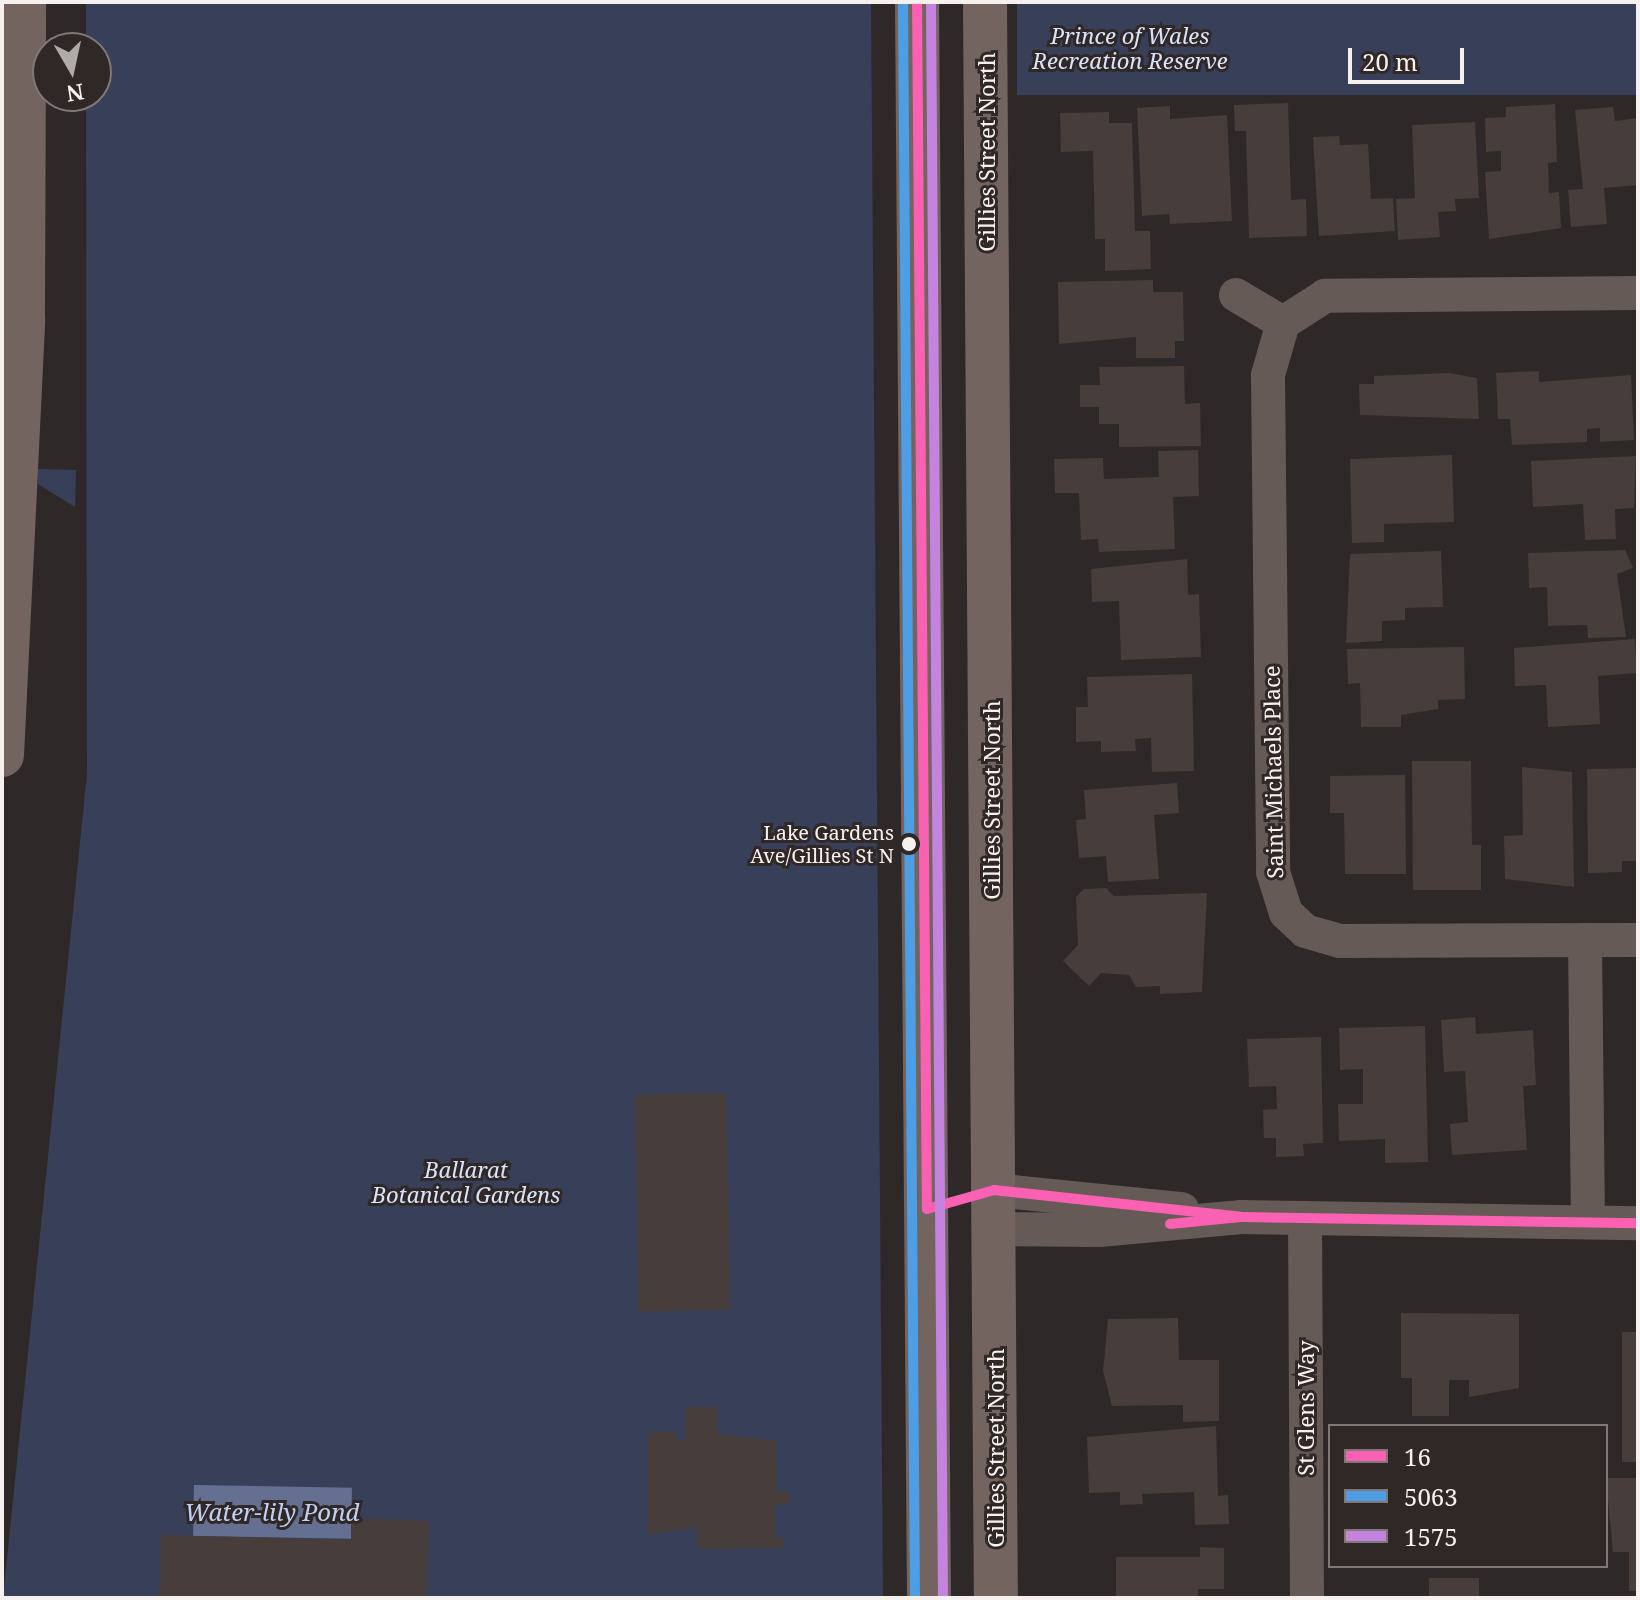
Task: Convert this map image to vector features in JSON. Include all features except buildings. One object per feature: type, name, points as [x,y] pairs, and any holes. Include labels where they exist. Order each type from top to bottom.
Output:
[{"type":"main road","points":[[2,755],[23,320],[24,2]]},
{"type":"main road","points":[[917,2],[929,1598]]},
{"type":"main road","name":"Gillies Street North","points":[[985,2],[996,1598]]},
{"type":"main road","points":[[927,1209],[994,1210]]},
{"type":"street","points":[[1236,295],[1283,323],[1304,303],[1334,295],[1638,293]]},
{"type":"street","name":"Saint Michaels Place","points":[[1283,323],[1268,375],[1273,872],[1280,904],[1299,927],[1330,940],[1638,940]]},
{"type":"street","points":[[1585,940],[1588,1222]]},
{"type":"street","points":[[994,1210],[1638,1223]]},
{"type":"street","name":"St Glens Way","points":[[1305,1218],[1307,1598]]},
{"type":"green space","name":"Ballarat Botanical Gardens","points":[[86,2],[871,2],[883,1598],[3,1598],[87,774],[86,112],[112,112],[112,32],[86,32]]},
{"type":"green space","name":"Prince of Wales Recreation Reserve","points":[[1017,2],[1638,2],[1638,95],[1017,95]]},
{"type":"green space","points":[[37,469],[76,470],[75,507],[38,484]]},
{"type":"water","name":"Water-lily Pond","points":[[194,1485],[352,1488],[351,1539],[193,1536]]},
{"type":"transit line","name":"5063","points":[[903,2],[915,1598]]},
{"type":"transit line","name":"16","points":[[917,2],[927,1209],[994,1190],[1241,1217]]},
{"type":"transit line","name":"1575","points":[[931,2],[943,1598]]},
{"type":"transit line","name":"16","points":[[1170,1224],[1241,1217],[1638,1223]]},
{"type":"place","name":"Lake Gardens Ave/Gillies St N","points":[[909,844]]}]
